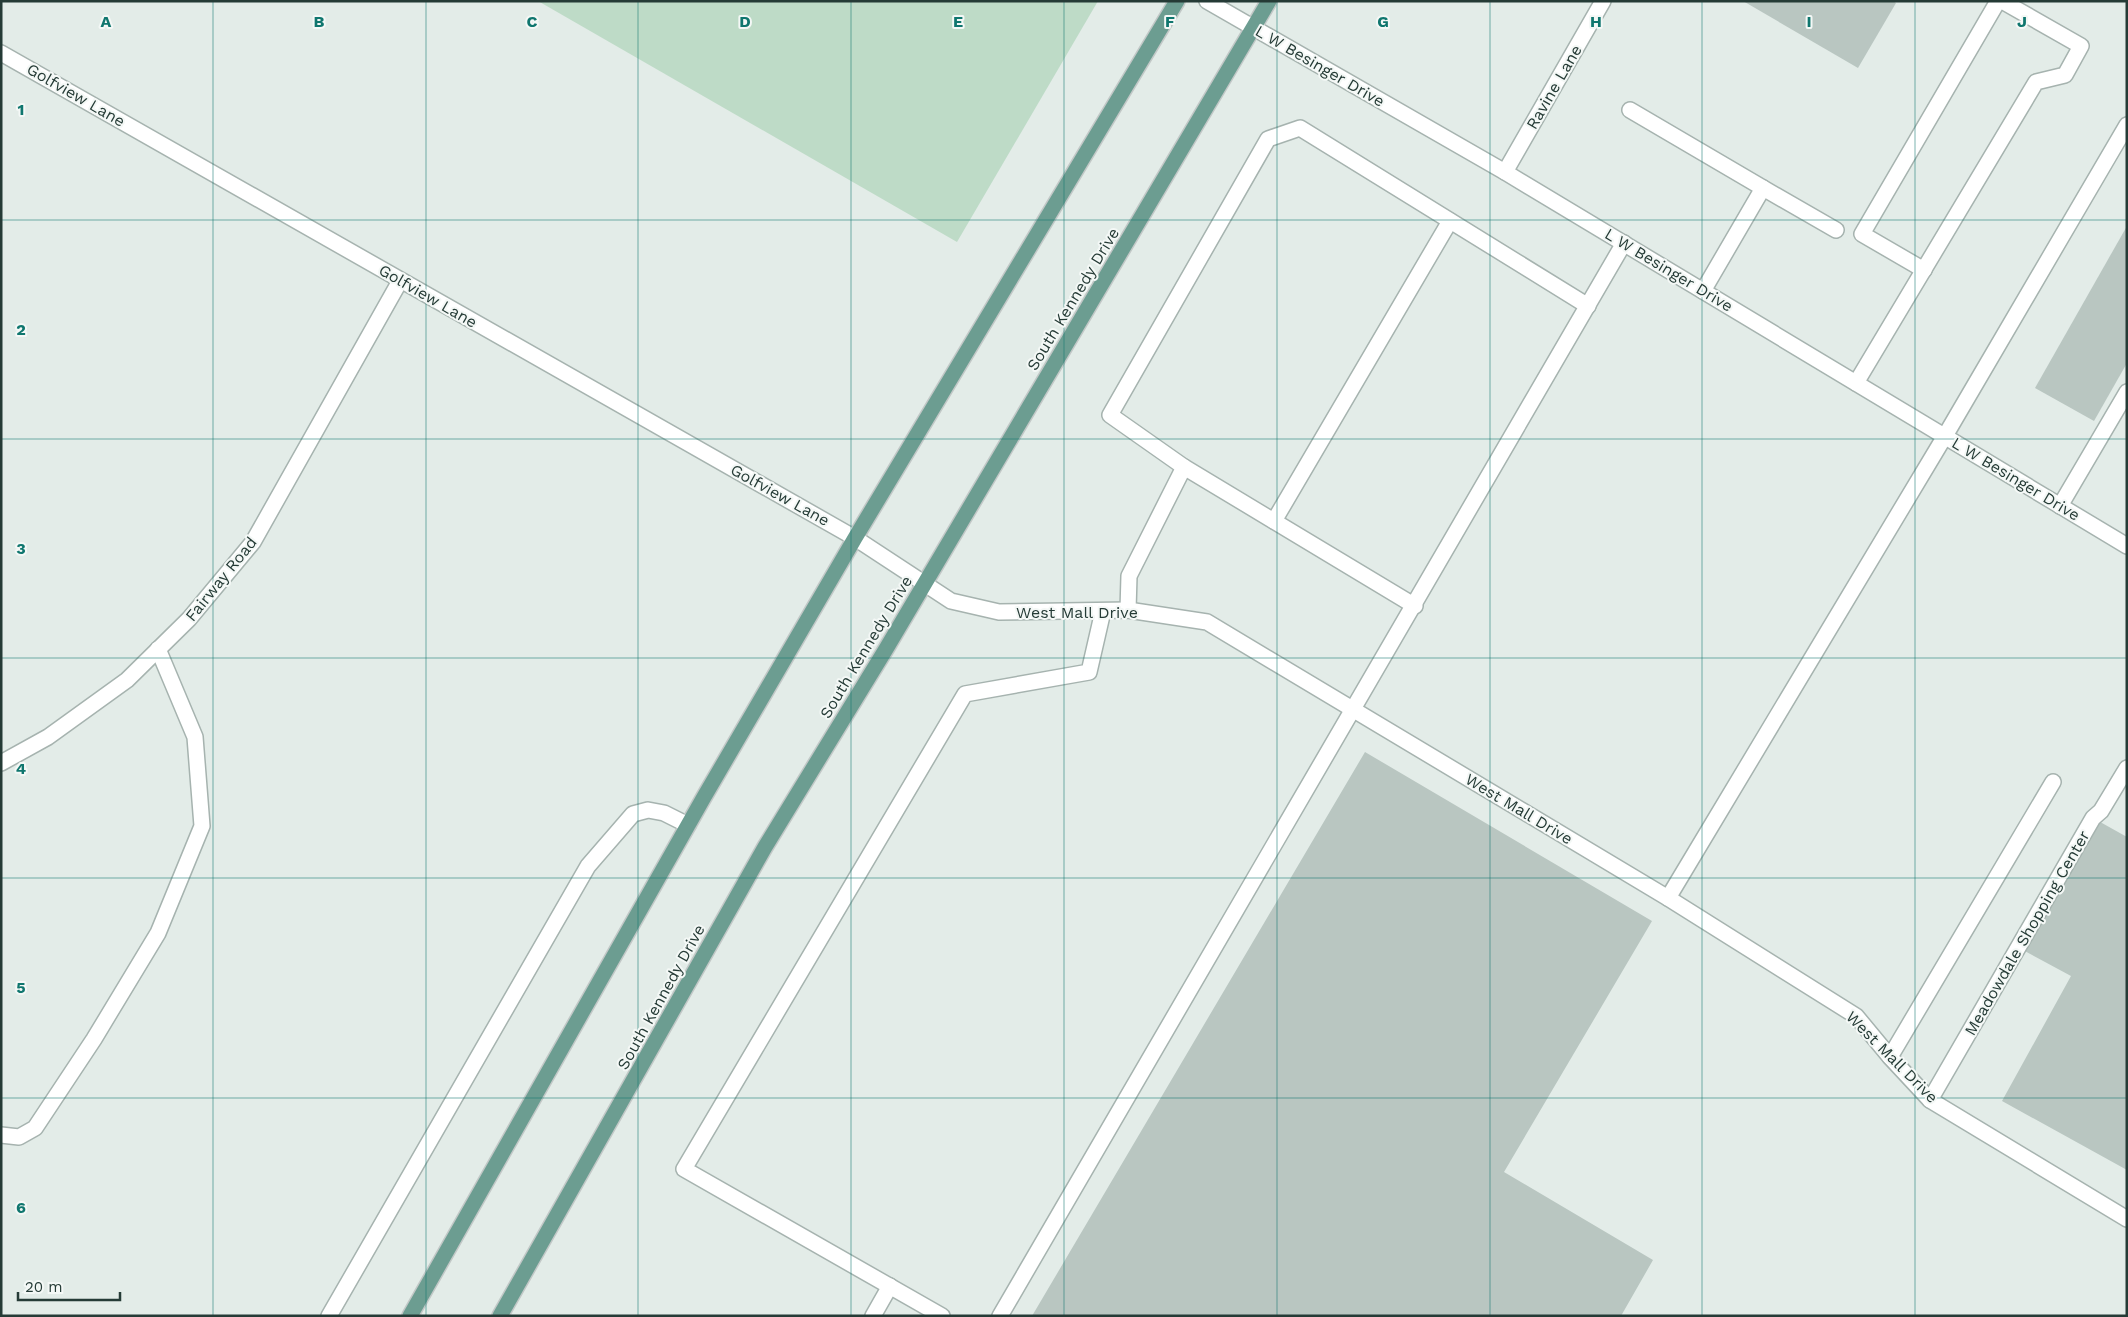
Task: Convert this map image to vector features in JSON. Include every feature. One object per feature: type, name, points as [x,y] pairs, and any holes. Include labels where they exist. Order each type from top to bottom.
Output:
[{"type":"main road","points":[[410,1316],[688,825],[855,538],[1178,1]]},
{"type":"main road","name":"South Kennedy Drive","points":[[500,1316],[765,847],[925,584],[1269,1]]},
{"type":"street","name":"L W Besinger Drive","points":[[1207,1],[1505,172],[2127,546]]},
{"type":"street","name":"Ravine Lane","points":[[1505,172],[1604,1]]},
{"type":"street","points":[[1924,270],[1862,234],[1998,1]]},
{"type":"street","points":[[1856,383],[2036,82],[2065,75],[2082,46],[2002,1]]},
{"type":"street","name":"Golfview Lane","points":[[1,53],[855,538]]},
{"type":"street","points":[[1630,110],[1836,230]]},
{"type":"street","points":[[1668,898],[1945,436],[2127,126]]},
{"type":"street","points":[[1415,606],[1184,467],[1110,415],[1268,139],[1300,128],[1588,306]]},
{"type":"street","points":[[1703,291],[1763,188]]},
{"type":"street","points":[[1274,521],[1450,221]]},
{"type":"street","points":[[1000,1316],[1415,606],[1624,243]]},
{"type":"street","name":"Fairway Road","points":[[1,763],[48,737],[127,680],[189,619],[253,542],[400,281]]},
{"type":"street","points":[[2060,506],[2127,392]]},
{"type":"street","points":[[1128,610],[1129,576],[1184,467]]},
{"type":"street","name":"West Mall Drive","points":[[855,538],[951,602],[999,612],[1128,610],[1207,622],[1668,898],[1856,1016],[1890,1057],[1930,1100],[2127,1219]]},
{"type":"street","points":[[942,1316],[684,1169],[965,694],[1089,672],[1103,610]]},
{"type":"street","points":[[1,1135],[20,1136],[35,1128],[94,1039],[158,933],[202,826],[194,737],[158,649]]},
{"type":"street","name":"Meadowdale Shopping Center","points":[[1930,1100],[2093,818],[2101,811],[2127,768]]},
{"type":"street","points":[[1890,1057],[2053,782]]},
{"type":"street","points":[[329,1316],[588,866],[633,814],[648,810],[664,813],[688,825]]},
{"type":"street","points":[[873,1316],[890,1286]]},
{"type":"green space","points":[[538,1],[1098,1],[957,242]]},
{"type":"building","points":[[1743,1],[1893,1],[1896,3],[1858,68]]},
{"type":"building","points":[[2127,226],[2127,363],[2094,421],[2035,388]]},
{"type":"building","points":[[1365,752],[1652,921],[1504,1172],[1653,1260],[1621,1316],[1032,1316]]},
{"type":"building","points":[[2093,818],[2127,837],[2127,1170],[2002,1101],[2071,976],[2021,949]]}]
